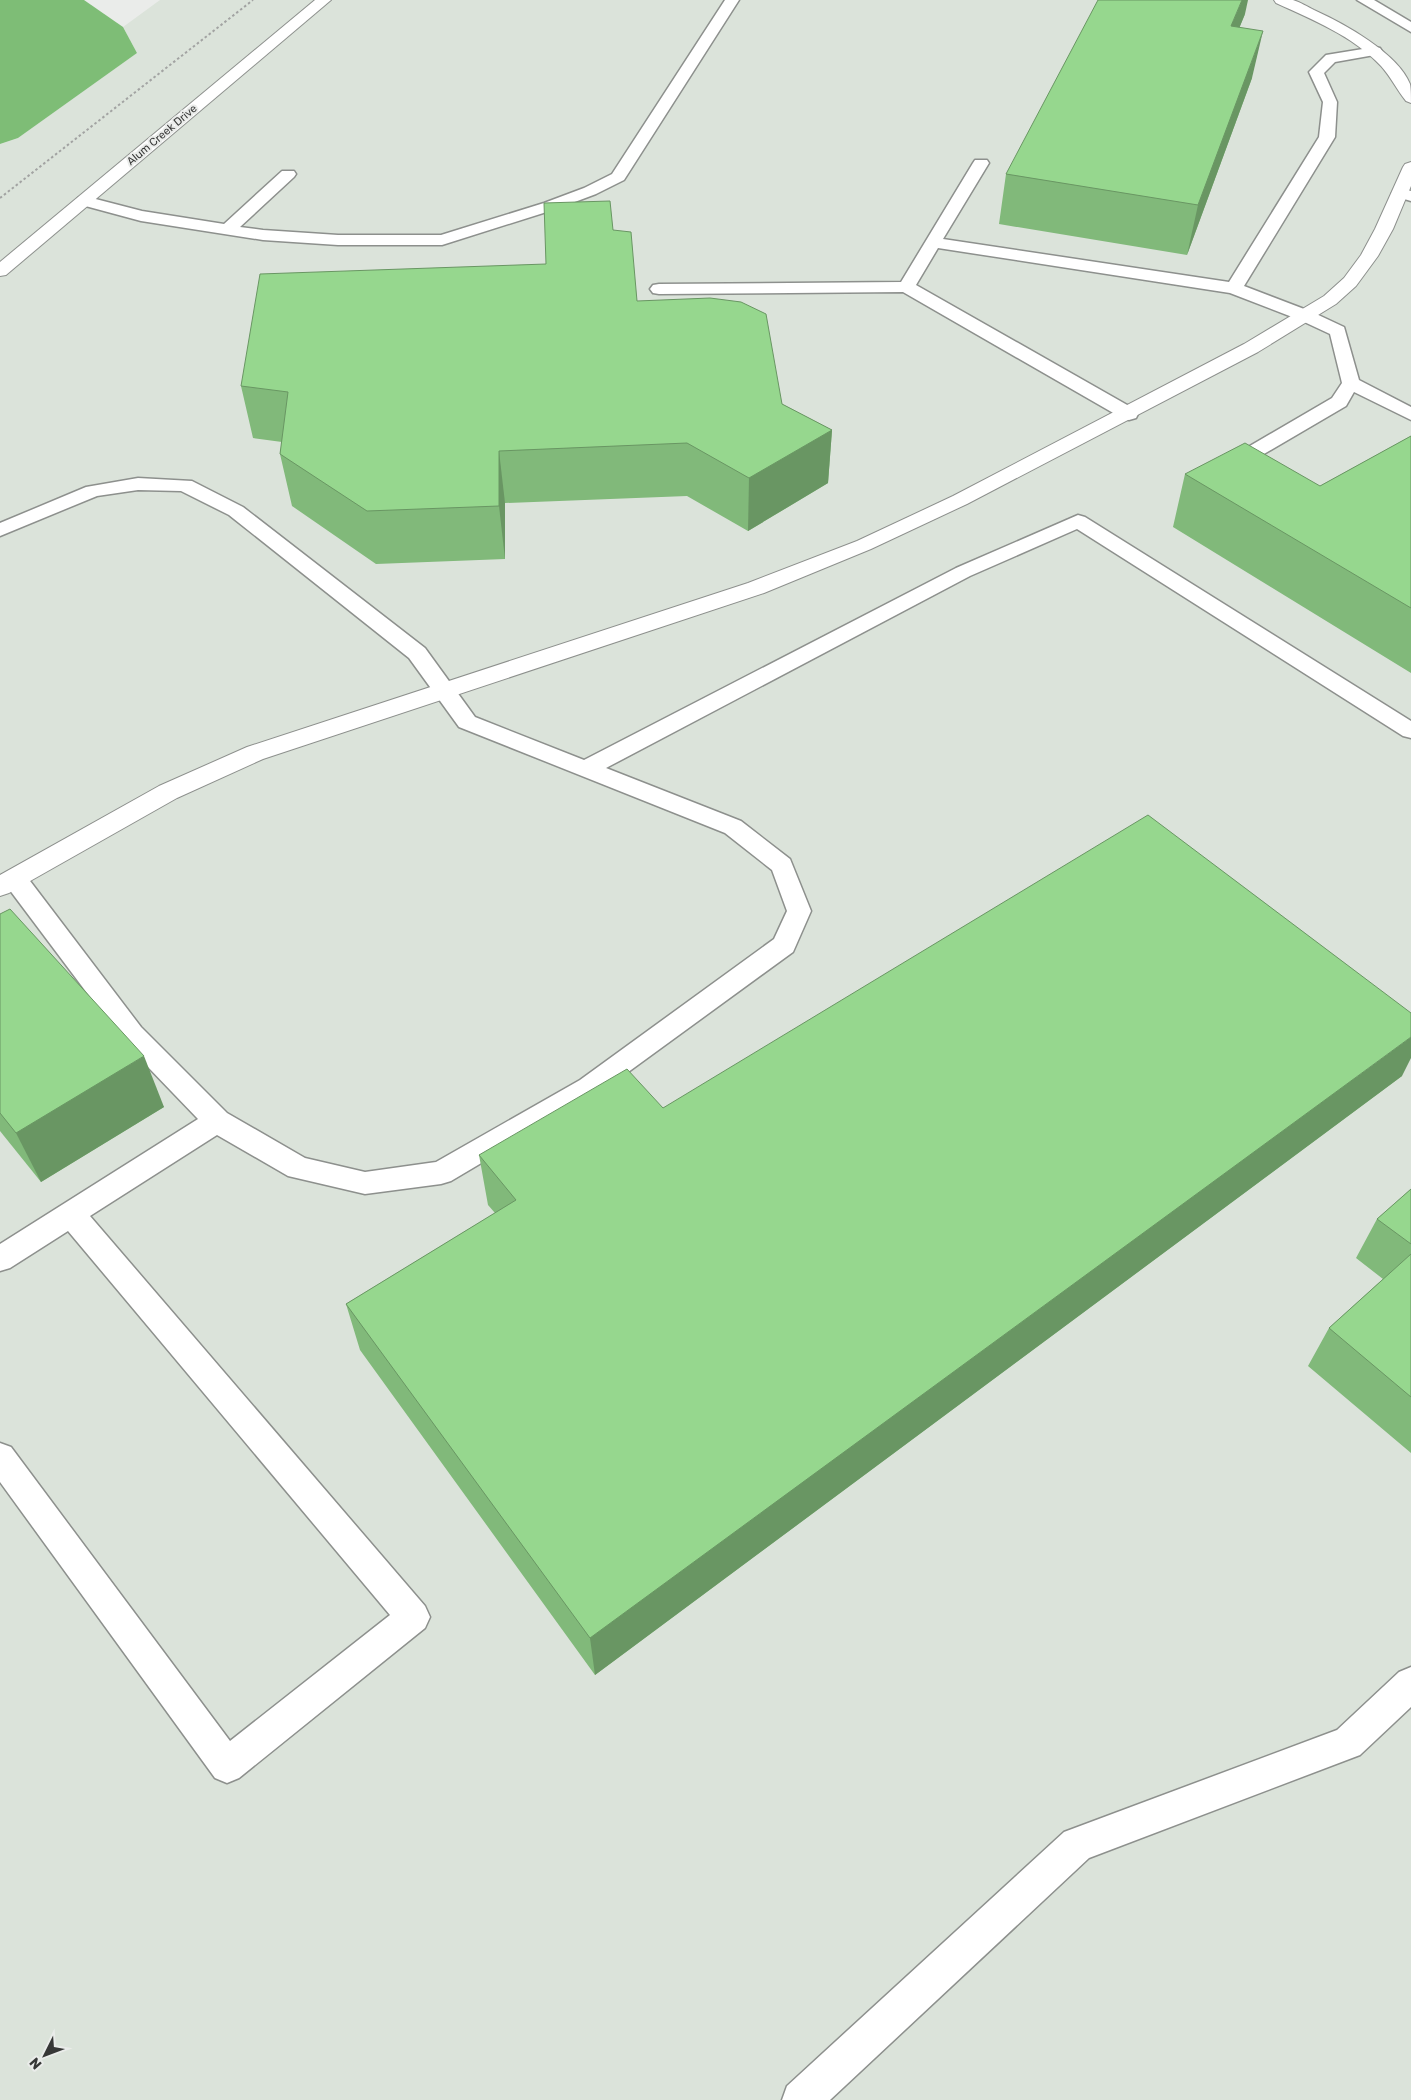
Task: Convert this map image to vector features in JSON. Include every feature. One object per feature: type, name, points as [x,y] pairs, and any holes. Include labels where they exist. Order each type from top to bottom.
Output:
[{"type":"street","name":"Alum Creek Drive","points":[[0,271],[324,0]]},
{"type":"street","points":[[1281,0],[1330,22],[1374,51],[1392,68],[1411,98]]},
{"type":"street","points":[[8,883],[168,792],[246,757],[756,588],[846,552],[960,500],[1129,414],[1251,348],[1330,300],[1350,282],[1406,195],[1411,167]]},
{"type":"lane","points":[[84,201],[141,216],[263,236],[338,240],[442,240],[550,206],[590,191],[618,177],[732,0]]},
{"type":"lane","points":[[1364,0],[1411,28]]},
{"type":"lane","points":[[1234,288],[1327,137],[1330,102],[1316,72],[1330,58],[1374,51]]},
{"type":"lane","points":[[906,287],[981,163]]},
{"type":"lane","points":[[227,230],[288,174]]},
{"type":"lane","points":[[934,243],[1234,288],[1306,316],[1338,331],[1351,383],[1339,402],[1223,469]]},
{"type":"lane","points":[[659,289],[906,287],[1129,414]]},
{"type":"lane","points":[[1351,383],[1411,414]]},
{"type":"lane","points":[[0,530],[93,491],[138,484],[185,485],[236,511],[417,653],[467,722],[733,827],[782,865],[799,911],[784,945],[589,1087],[441,1173],[365,1183],[298,1168],[217,1120],[132,1034],[8,883]]},
{"type":"lane","points":[[587,768],[963,572],[1078,521],[1411,731]]},
{"type":"lane","points":[[0,1259],[217,1120]]},
{"type":"lane","points":[[0,1457],[227,1766],[413,1617],[70,1213]]},
{"type":"lane","points":[[801,2100],[1077,1845],[1348,1743],[1411,1684]]},
{"type":"path","points":[[0,198],[253,0]]},
{"type":"shaded area","points":[[160,0],[1411,0],[1411,2100],[0,2100],[0,144],[18,138],[137,53],[123,27]]},
{"type":"green space","points":[[0,0],[84,0],[123,27],[137,53],[18,138],[0,144]]},
{"type":"building","points":[[1098,0],[1242,0],[1231,26],[1263,31],[1198,205],[1006,174]]},
{"type":"building","points":[[610,201],[613,230],[631,232],[637,301],[710,298],[741,302],[766,314],[782,404],[832,430],[749,478],[687,443],[499,451],[499,506],[367,511],[280,454],[288,392],[241,386],[260,274],[546,264],[544,203]]},
{"type":"building","points":[[1411,436],[1411,608],[1185,474],[1245,443],[1320,486]]},
{"type":"building","points":[[1148,815],[1411,1013],[1411,1037],[590,1638],[346,1304],[516,1200],[479,1155],[627,1069],[663,1108]]},
{"type":"building","points":[[10,909],[144,1056],[16,1133],[0,1113],[0,914]]},
{"type":"building","points":[[1411,1189],[1411,1244],[1377,1219]]},
{"type":"building","points":[[1411,1254],[1411,1397],[1329,1328]]}]
